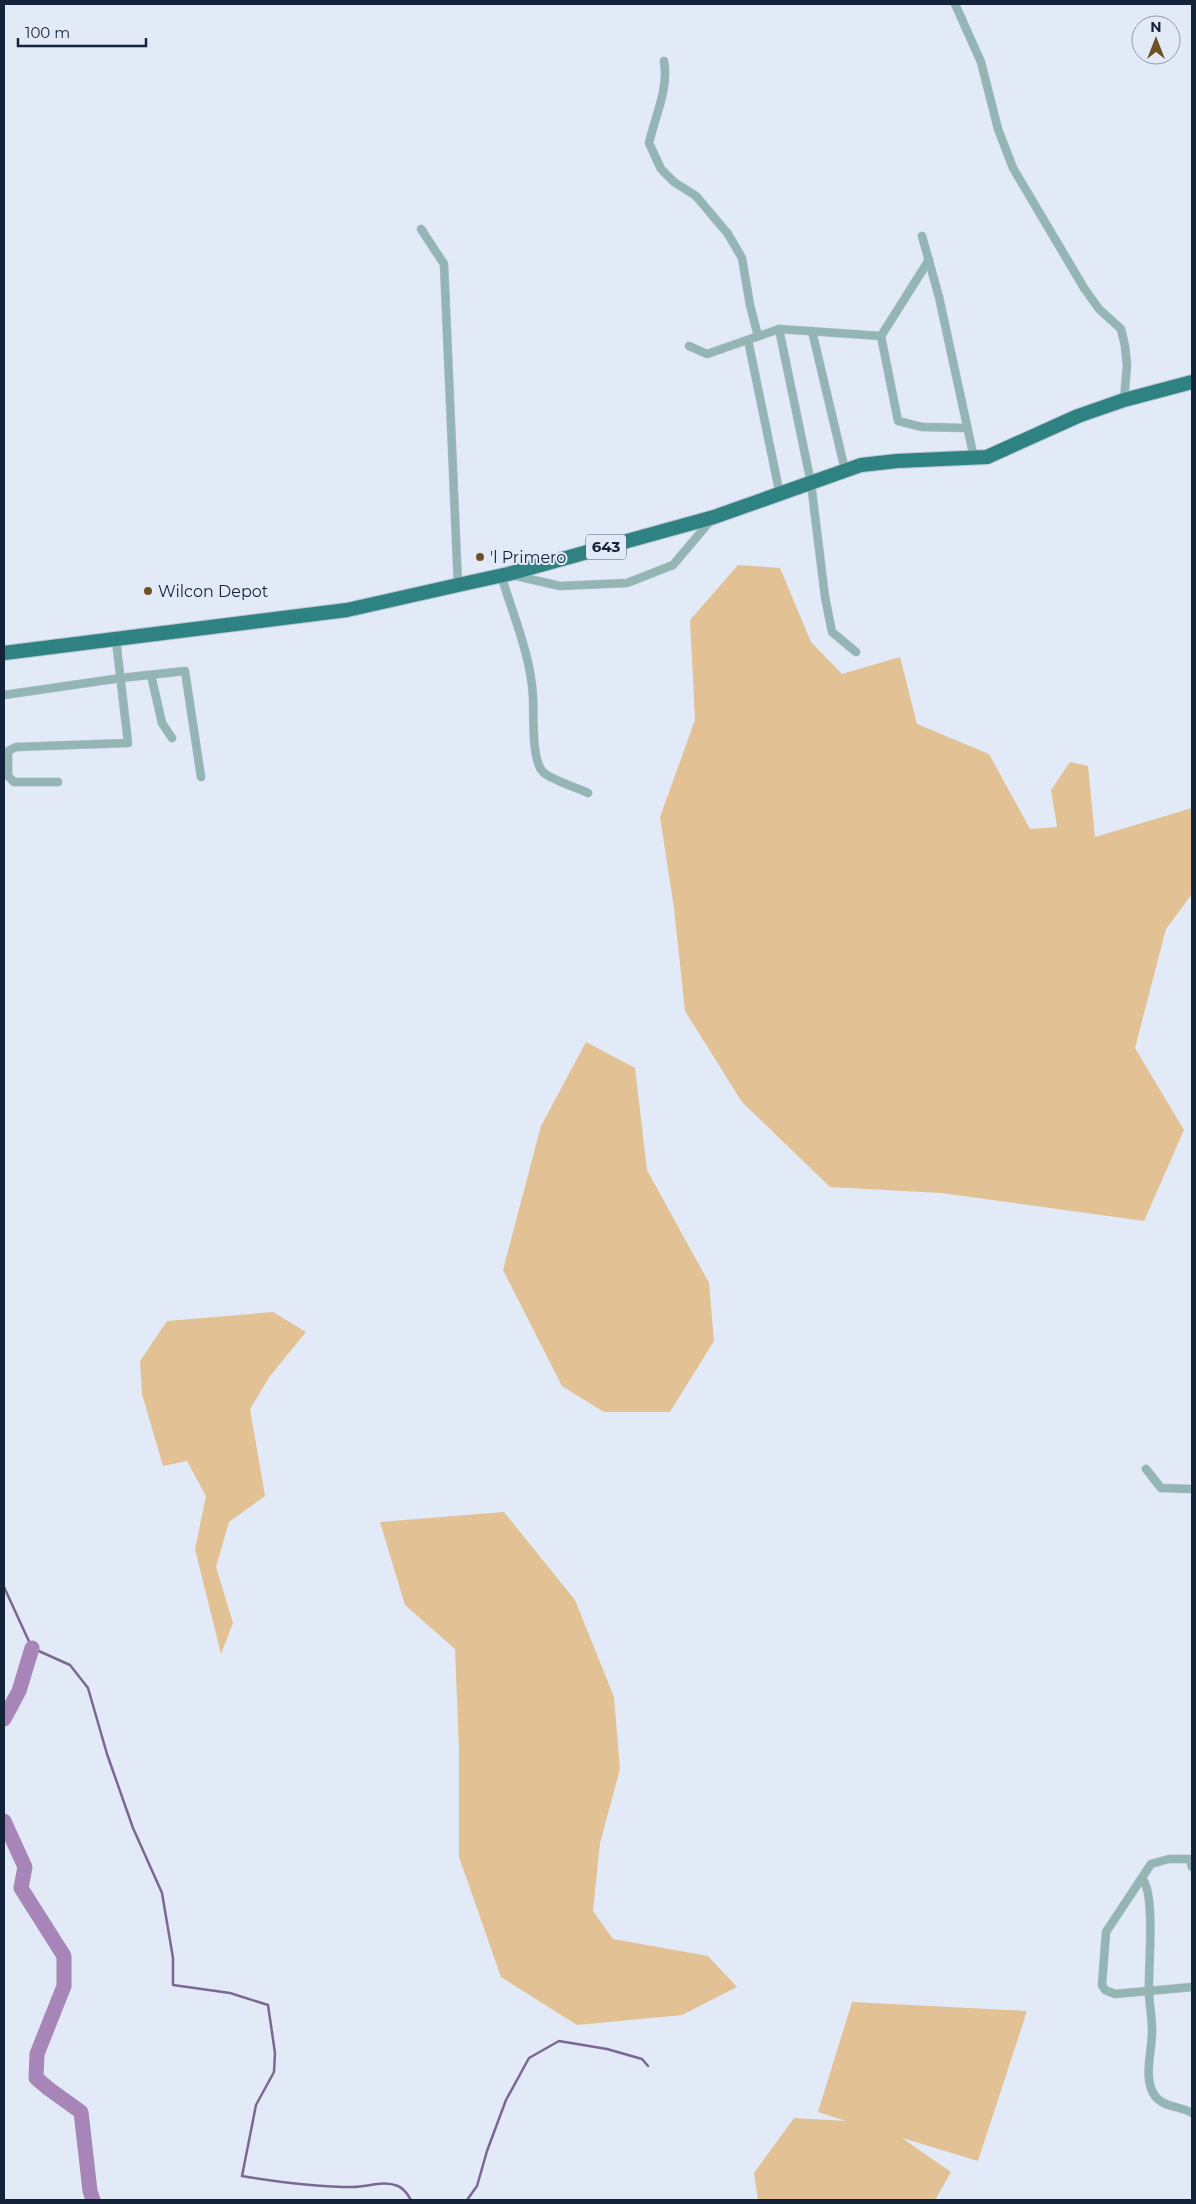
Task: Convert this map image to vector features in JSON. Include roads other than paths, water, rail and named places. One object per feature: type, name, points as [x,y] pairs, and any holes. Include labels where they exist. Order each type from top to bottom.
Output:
[{"type":"highway","name":"643","points":[[4,652],[116,640],[347,610],[458,586],[504,575],[714,516],[780,495],[861,465],[988,456],[1059,424],[1124,400],[1192,382]]},
{"type":"street","points":[[955,4],[981,62],[998,129],[1013,168],[1098,309],[1121,329],[1125,346],[1126,364],[1124,400]]},
{"type":"street","points":[[664,61],[667,74],[649,143],[661,169],[674,182],[696,196],[728,234],[742,258],[758,336]]},
{"type":"street","points":[[421,229],[444,264],[458,586]]},
{"type":"street","points":[[922,236],[939,297],[974,458]]},
{"type":"street","points":[[929,260],[881,336],[898,421],[922,428],[966,428]]},
{"type":"street","points":[[779,329],[811,483],[825,597],[832,632],[856,652]]},
{"type":"street","points":[[689,346],[708,354],[779,329],[881,336]]},
{"type":"street","points":[[812,331],[845,470]]},
{"type":"street","points":[[748,340],[780,495]]},
{"type":"street","points":[[588,792],[550,776],[543,772],[540,767],[536,754],[532,677],[504,575],[560,586],[627,583],[673,565],[714,516]]},
{"type":"street","points":[[58,782],[14,782],[8,776],[8,751],[16,747],[128,743],[116,640]]},
{"type":"street","points":[[4,695],[121,678],[186,671],[201,777]]},
{"type":"street","points":[[151,675],[162,723],[172,738]]},
{"type":"street","points":[[1146,1469],[1161,1488],[1192,1489]]},
{"type":"street","points":[[1192,1867],[1190,1859],[1169,1859],[1150,1864],[1106,1932],[1102,1985],[1105,1990],[1115,1994],[1192,1987]]},
{"type":"street","points":[[1142,1878],[1147,1884],[1150,1901],[1149,1991],[1152,2030],[1149,2059],[1150,2080],[1155,2096],[1163,2103],[1192,2111]]},
{"type":"waterway","points":[[4,1587],[32,1648],[70,1665],[88,1688],[107,1754],[133,1828],[162,1893],[173,1958],[173,1985],[230,1993],[268,2005],[275,2053],[274,2072],[256,2105],[242,2176],[325,2186],[353,2187],[392,2184],[403,2189],[411,2200]]},
{"type":"waterway","points":[[4,1719],[19,1691],[32,1648]]},
{"type":"waterway","points":[[4,1821],[25,1867],[21,1888],[64,1956],[64,1986],[37,2054],[36,2078],[81,2112],[90,2191],[93,2200]]},
{"type":"waterway","points":[[467,2200],[477,2186],[487,2151],[506,2100],[529,2058],[559,2041],[607,2049],[642,2059],[648,2066]]},
{"type":"place","name":"'l Primero","points":[[480,557]]},
{"type":"place","name":"Wilcon Depot","points":[[148,591]]}]
